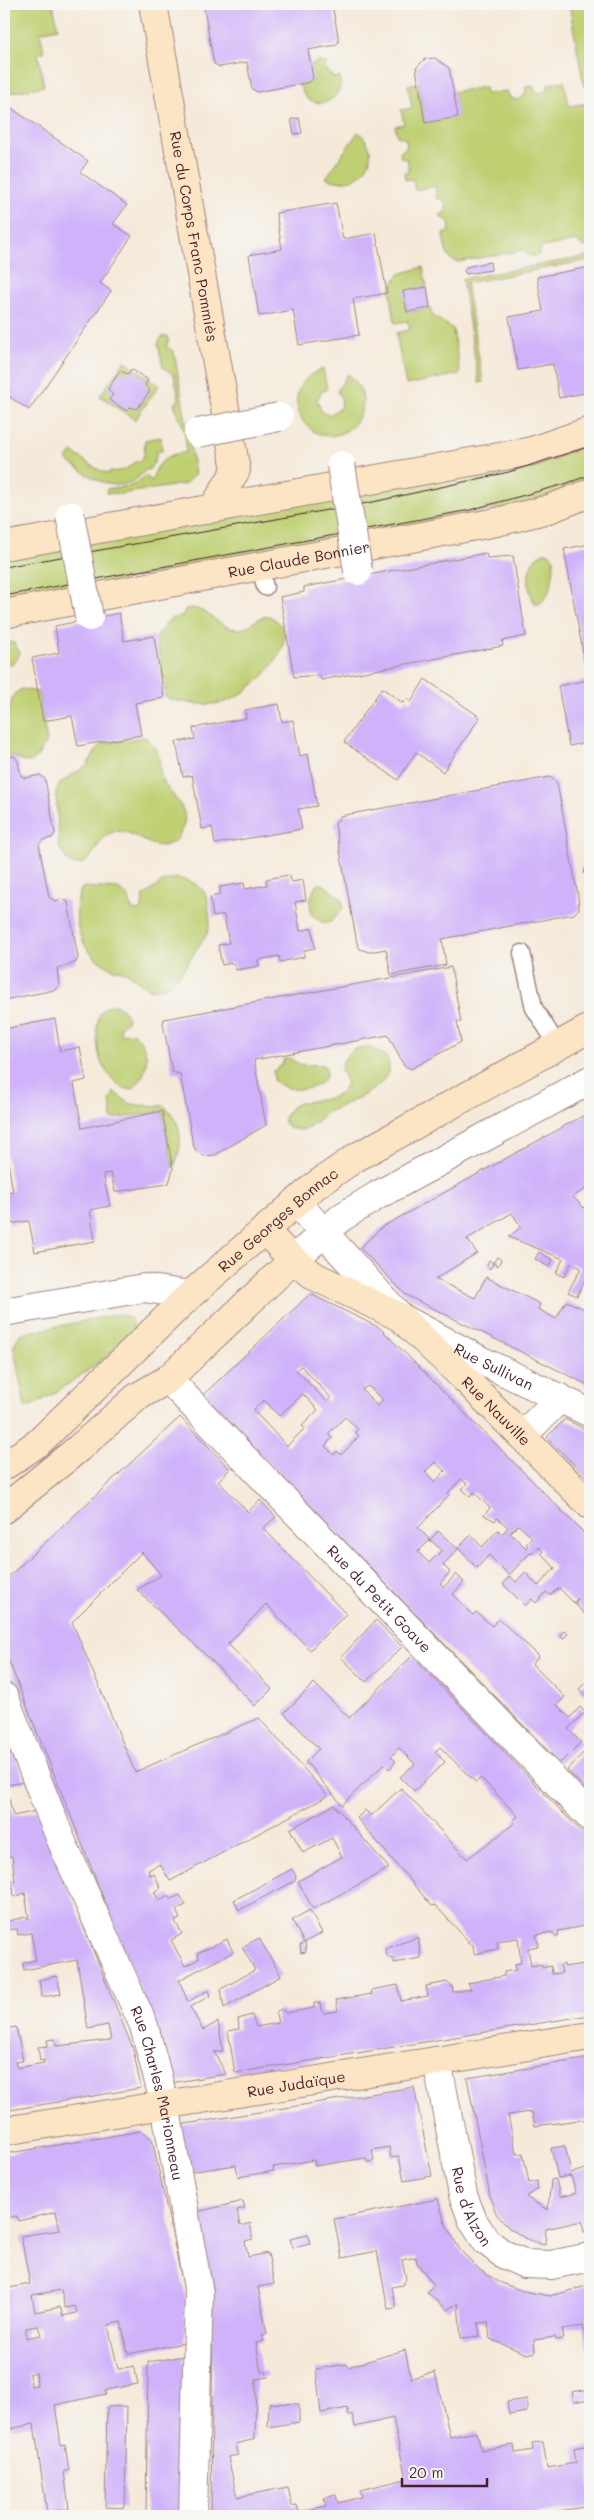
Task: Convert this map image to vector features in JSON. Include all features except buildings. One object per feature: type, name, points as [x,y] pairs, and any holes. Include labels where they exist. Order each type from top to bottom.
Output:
[{"type":"street","name":"Rue du Corps Franc Pommiès","points":[[153,4],[236,470]]},
{"type":"street","points":[[198,433],[279,417]]},
{"type":"street","points":[[4,546],[532,451],[590,431]]},
{"type":"street","points":[[341,465],[358,571]]},
{"type":"street","points":[[214,507],[236,470],[271,497]]},
{"type":"street","name":"Rue Claude Bonnier","points":[[4,614],[262,577],[497,522],[549,508],[590,493]]},
{"type":"street","points":[[70,515],[89,617]]},
{"type":"street","name":"Rue Georges Bonnac","points":[[4,1466],[38,1443],[190,1295],[296,1202],[355,1158],[590,1028]]},
{"type":"street","points":[[4,1508],[79,1448],[137,1397],[168,1380],[293,1260],[342,1217],[378,1195],[590,1080]]},
{"type":"street","name":"Rue Sullivan","points":[[296,1202],[400,1317]]},
{"type":"street","name":"Rue Sullivan","points":[[264,1230],[293,1260],[316,1277],[400,1317],[480,1360],[590,1413]]},
{"type":"street","points":[[4,1312],[144,1288],[190,1295]]},
{"type":"street","name":"Rue Nauville","points":[[400,1317],[590,1505]]},
{"type":"street","name":"Rue du Petit Goave","points":[[168,1380],[590,1817]]},
{"type":"street","points":[[522,1436],[560,1398]]},
{"type":"street","name":"Rue Charles Marionneau","points":[[4,1697],[61,1840],[144,2026],[165,2105],[199,2293],[193,2516]]},
{"type":"street","name":"Rue Judaïque","points":[[4,2131],[590,2036]]},
{"type":"street","name":"Rue d'Alzon","points":[[437,2060],[463,2195],[473,2221],[486,2241],[503,2254],[525,2264],[551,2265],[590,2257]]},
{"type":"lane","points":[[522,953],[534,1008],[558,1046]]},
{"type":"green space","points":[[4,4],[53,4],[58,28],[40,32],[44,52],[38,53],[44,86],[4,94]]},
{"type":"green space","points":[[569,4],[590,4],[590,86],[584,87]]},
{"type":"green space","points":[[318,62],[327,63],[325,69],[334,78],[340,77],[339,91],[335,96],[331,100],[319,103],[306,98],[299,85],[308,66]]},
{"type":"green space","points":[[564,81],[569,106],[590,103],[590,245],[584,247],[576,241],[542,247],[536,256],[528,255],[523,250],[458,262],[454,261],[446,251],[443,234],[449,232],[450,224],[446,219],[441,218],[440,215],[446,211],[446,203],[442,199],[437,199],[435,186],[415,190],[413,179],[405,180],[404,173],[409,170],[407,159],[401,158],[400,152],[406,148],[407,142],[403,137],[397,136],[395,126],[404,124],[401,110],[412,108],[408,85],[418,83],[425,123],[453,92],[485,87],[486,94],[507,91],[510,98],[518,100],[525,95],[526,87],[533,86],[536,92],[542,93],[548,89],[548,84]]},
{"type":"green space","points":[[358,132],[366,141],[370,151],[370,160],[366,169],[359,176],[349,180],[338,181],[326,178]]},
{"type":"green space","points":[[590,256],[590,260],[466,283],[483,382],[479,383],[462,279]]},
{"type":"green space","points":[[423,267],[427,287],[404,292],[407,312],[430,308],[432,315],[453,329],[460,374],[406,385],[396,333],[410,330],[408,321],[395,323],[390,289],[399,274]]},
{"type":"green space","points":[[167,336],[169,340],[166,346],[174,352],[195,474],[185,484],[120,494],[106,493],[107,489],[131,486],[146,476],[152,481],[156,469],[164,460],[180,453],[186,453],[185,432],[174,404],[179,400],[174,375],[163,367],[158,343],[162,337]]},
{"type":"green space","points":[[125,361],[159,385],[135,420],[100,396]]},
{"type":"green space","points":[[323,369],[327,389],[321,392],[317,400],[322,412],[329,415],[340,408],[342,400],[337,391],[348,374],[358,385],[363,398],[361,412],[353,425],[344,432],[329,436],[316,433],[306,425],[299,414],[297,401],[299,388],[308,377]]},
{"type":"green space","points":[[161,437],[162,451],[157,451],[155,461],[149,470],[147,469],[137,479],[126,484],[116,485],[96,479],[66,460],[72,452],[97,469],[109,474],[110,471],[125,469],[137,460],[140,462],[144,455],[145,440]]},
{"type":"green space","points":[[590,439],[590,482],[518,505],[4,603],[4,559]]},
{"type":"green space","points":[[548,552],[554,558],[551,585],[546,598],[536,605],[530,591],[529,574],[534,560]]},
{"type":"green space","points":[[192,608],[204,612],[230,628],[246,627],[260,618],[269,616],[281,625],[284,636],[282,649],[274,663],[251,687],[239,696],[214,704],[197,704],[166,697],[156,637],[170,619],[183,616],[185,609]]},
{"type":"green space","points":[[4,641],[14,643],[20,653],[15,662],[4,667]]},
{"type":"green space","points":[[22,689],[38,692],[47,742],[37,757],[30,762],[14,756],[4,757],[5,732],[9,709],[14,694]]},
{"type":"green space","points":[[145,737],[156,749],[163,781],[183,810],[185,816],[184,823],[179,836],[172,843],[164,846],[155,845],[131,834],[115,832],[102,839],[87,861],[82,864],[68,862],[59,847],[56,792],[59,785],[86,766],[101,744]]},
{"type":"green space","points":[[176,878],[196,884],[201,888],[207,898],[210,919],[207,934],[176,979],[166,987],[156,990],[151,989],[127,973],[109,967],[90,953],[84,944],[77,923],[78,900],[81,889],[84,887],[118,889],[128,896],[133,911],[142,910],[143,897],[162,882]]},
{"type":"green space","points":[[323,884],[342,899],[343,908],[331,922],[323,923],[311,914],[310,900],[316,885]]},
{"type":"green space","points":[[113,1005],[123,1010],[128,1020],[120,1027],[121,1034],[134,1033],[145,1050],[146,1063],[143,1076],[134,1088],[131,1089],[122,1087],[113,1080],[103,1066],[99,1054],[98,1019],[103,1010]]},
{"type":"green space","points":[[366,1047],[381,1053],[388,1061],[388,1073],[383,1081],[366,1094],[330,1111],[304,1129],[289,1128],[284,1123],[284,1118],[291,1107],[303,1102],[330,1098],[342,1093],[347,1083],[342,1072],[343,1061],[354,1049]]},
{"type":"green space","points":[[290,1058],[303,1065],[324,1066],[327,1073],[325,1079],[307,1089],[293,1089],[280,1085],[274,1081],[273,1071],[281,1066],[284,1059]]},
{"type":"green space","points":[[114,1092],[129,1103],[164,1106],[175,1118],[180,1135],[180,1143],[177,1160],[173,1168],[162,1111],[112,1119],[110,1101]]},
{"type":"green space","points":[[119,1314],[129,1317],[133,1326],[131,1335],[124,1342],[61,1389],[33,1405],[25,1407],[14,1349],[20,1334]]},
{"type":"tram line","points":[[4,567],[373,502],[509,472],[590,446]]},
{"type":"tram line","points":[[4,596],[470,510],[565,484],[590,475]]}]
